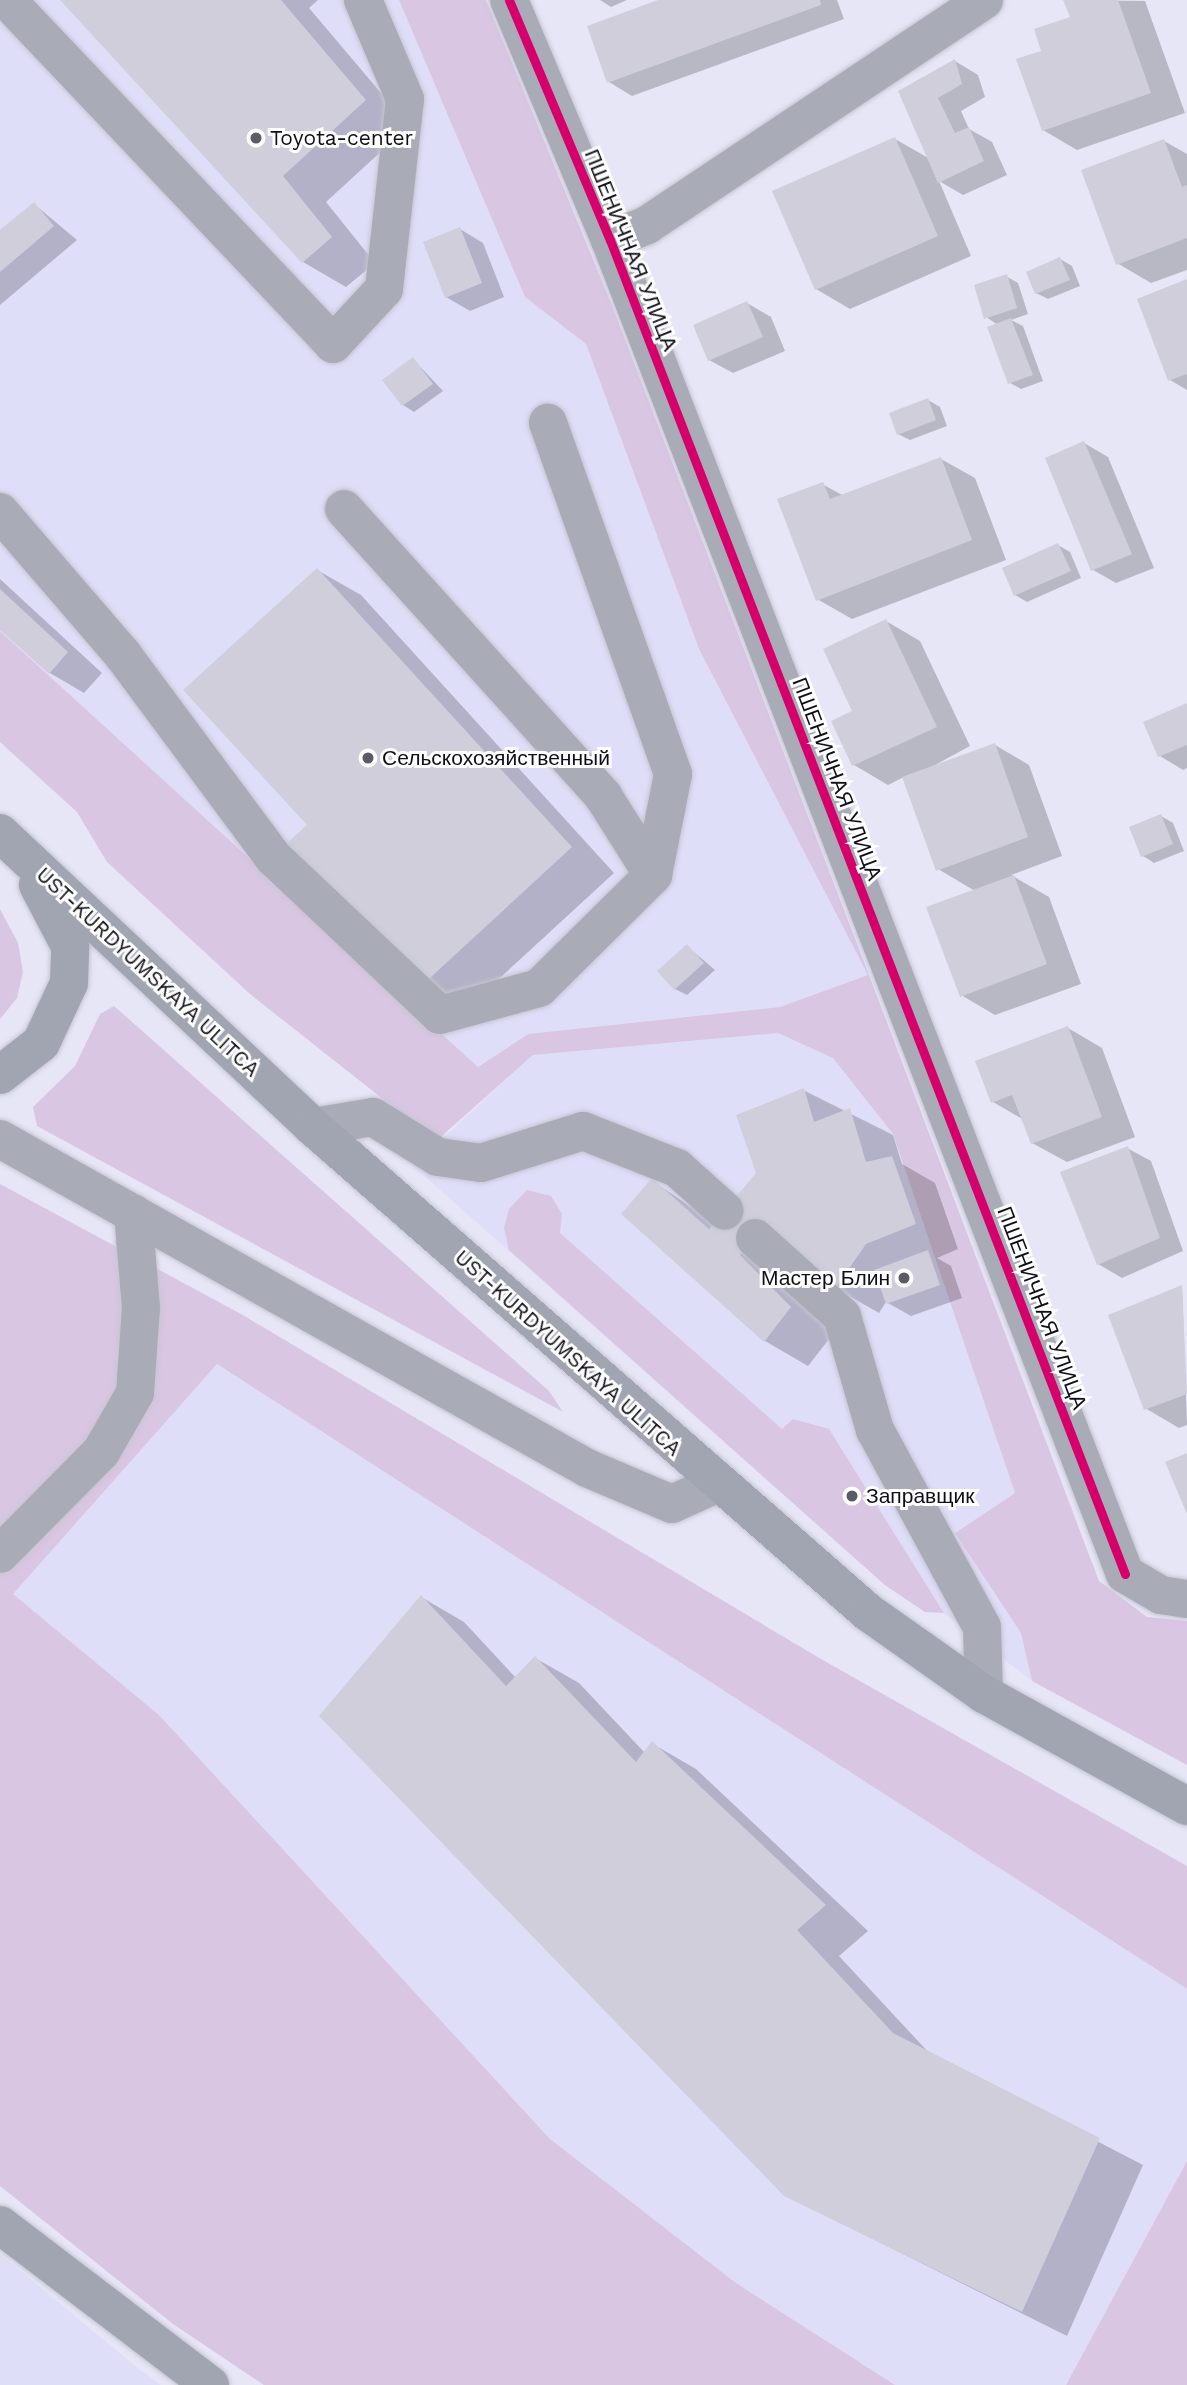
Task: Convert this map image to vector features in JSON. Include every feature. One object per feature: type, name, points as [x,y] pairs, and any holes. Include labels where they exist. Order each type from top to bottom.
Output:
[{"type":"main road","points":[[0,1074],[41,1043],[63,1001],[72,965],[65,930],[9,841]]},
{"type":"main road","name":"UST-KURDYUMSKAYA ULITCA","points":[[9,841],[313,1126],[716,1484],[869,1613],[985,1694],[1187,1806]]},
{"type":"main road","points":[[0,2225],[210,2385]]},
{"type":"street","points":[[7,0],[333,344],[384,289],[405,99],[363,0]]},
{"type":"street","name":"ПШЕНИЧНАЯ УЛИЦА","points":[[509,0],[610,240],[1125,1574],[1150,1591],[1187,1599]]},
{"type":"street","points":[[610,240],[647,225],[984,0]]},
{"type":"street","points":[[0,512],[123,655],[274,858],[440,1015],[539,988],[653,875],[673,774],[548,424]]},
{"type":"street","points":[[344,509],[603,796],[653,875]]},
{"type":"street","points":[[313,1126],[373,1117],[438,1157],[481,1163],[583,1131],[677,1168],[725,1211]]},
{"type":"street","points":[[0,1139],[587,1468],[672,1504],[716,1484]]},
{"type":"street","points":[[0,1554],[101,1452],[135,1393],[141,1308],[133,1213]]},
{"type":"street","points":[[755,1237],[842,1316],[875,1430],[982,1627],[985,1694]]},
{"type":"shaded area","points":[[0,0],[399,0],[525,297],[586,344],[699,649],[869,975],[780,1007],[528,1034],[478,1067],[0,631]]},
{"type":"shaded area","points":[[399,0],[486,0],[611,303],[869,975],[1099,1581],[1147,1617],[1187,1621],[1187,1765],[1032,1681],[1021,1633],[955,1533],[1015,1493],[893,1134],[833,1058],[778,1033],[533,1055],[436,1141],[250,994],[107,862],[77,812],[0,742],[0,631],[478,1067],[528,1034],[780,1007],[868,975],[699,649],[586,344],[525,297]]},
{"type":"shaded area","points":[[0,909],[18,943],[23,972],[17,998],[0,1019]]},
{"type":"shaded area","points":[[114,1006],[549,1391],[563,1412],[37,1126],[33,1107],[75,1066],[100,1014]]},
{"type":"shaded area","points":[[778,1033],[833,1057],[893,1134],[1015,1493],[955,1533],[1022,1633],[1032,1681],[944,1613],[925,1612],[885,1585],[413,1166],[533,1055]]},
{"type":"shaded area","points":[[0,1184],[241,1314],[821,1659],[1187,1866],[1187,1989],[217,1364],[13,1594],[159,1715],[550,2139],[736,2283],[895,2385],[264,2385],[173,2324],[0,2186]]},
{"type":"shaded area","points":[[527,1190],[551,1196],[562,1214],[560,1233],[782,1429],[793,1419],[829,1429],[944,1613],[925,1612],[885,1585],[509,1250],[504,1228],[509,1209]]},
{"type":"shaded area","points":[[217,1364],[1187,1989],[1187,2161],[1066,2385],[895,2385],[736,2283],[550,2139],[159,1715],[12,1594]]},
{"type":"shaded area","points":[[1187,2161],[1187,2385],[1066,2385]]},
{"type":"shaded area","points":[[0,2254],[139,2369],[161,2385],[0,2385]]},
{"type":"building","name":"Toyota-center","points":[[60,0],[281,0],[366,100],[283,176],[332,237],[302,263]]},
{"type":"building","points":[[658,0],[820,0],[821,5],[607,83],[587,26]]},
{"type":"building","points":[[1063,0],[1118,0],[1151,93],[1042,131],[1016,59],[1041,51],[1034,29],[1070,17]]},
{"type":"building","points":[[955,59],[962,84],[938,98],[955,133],[969,127],[984,161],[938,183],[898,91]]},
{"type":"building","points":[[895,137],[938,236],[815,290],[772,191]]},
{"type":"building","points":[[1164,139],[1182,187],[1187,185],[1187,238],[1116,265],[1081,170]]},
{"type":"building","points":[[34,202],[54,226],[0,272],[0,230]]},
{"type":"building","points":[[460,227],[482,283],[445,298],[423,242]]},
{"type":"building","points":[[1060,257],[1070,280],[1035,294],[1026,272]]},
{"type":"building","points":[[1007,274],[1017,308],[984,319],[974,285]]},
{"type":"building","points":[[1187,279],[1187,374],[1168,381],[1137,299]]},
{"type":"building","points":[[747,301],[763,337],[708,361],[693,325]]},
{"type":"building","points":[[1011,318],[1033,375],[1008,384],[987,327]]},
{"type":"building","points":[[413,357],[433,384],[402,406],[382,380]]},
{"type":"building","points":[[928,398],[936,420],[897,435],[889,413]]},
{"type":"building","points":[[1084,441],[1132,554],[1091,571],[1045,458]]},
{"type":"building","points":[[941,457],[972,540],[816,601],[777,499],[823,482],[830,499]]},
{"type":"building","points":[[1058,543],[1071,571],[1014,596],[1002,568]]},
{"type":"building","name":"Сельскохозяйственный","points":[[317,568],[572,847],[419,988],[287,843],[307,825],[183,690]]},
{"type":"building","points":[[0,589],[68,652],[49,674],[0,630]]},
{"type":"building","points":[[886,619],[937,727],[852,766],[831,721],[852,711],[823,649]]},
{"type":"building","points":[[1187,703],[1187,745],[1158,757],[1143,722]]},
{"type":"building","points":[[995,743],[1028,837],[936,871],[902,777]]},
{"type":"building","points":[[1161,814],[1173,844],[1141,857],[1129,827]]},
{"type":"building","points":[[1014,875],[1047,964],[960,997],[926,907]]},
{"type":"building","points":[[687,944],[704,963],[674,990],[657,971]]},
{"type":"building","points":[[1068,1026],[1102,1117],[1031,1144],[1012,1095],[991,1103],[975,1061]]},
{"type":"building","points":[[804,1088],[814,1122],[850,1108],[866,1162],[892,1156],[916,1224],[866,1244],[834,1290],[755,1238],[740,1255],[791,1307],[764,1342],[621,1214],[652,1178],[709,1229],[756,1173],[736,1115]]},
{"type":"building","points":[[1128,1146],[1160,1238],[1097,1265],[1060,1172]]},
{"type":"building","points":[[928,1250],[940,1285],[886,1304],[874,1270]]},
{"type":"building","points":[[1182,1285],[1187,1394],[1144,1410],[1108,1315]]},
{"type":"building","points":[[1187,1453],[1187,1514],[1165,1462]]},
{"type":"building","points":[[421,1595],[506,1686],[535,1656],[636,1762],[652,1741],[826,1905],[797,1930],[893,2033],[1100,2138],[1022,2312],[784,2196],[319,1716]]},
{"type":"cycle path","points":[[509,0],[610,240],[1125,1574]]},
{"type":"place","name":"Toyota-center","points":[[256,138]]},
{"type":"place","name":"Сельскохозяйственный","points":[[368,758]]},
{"type":"place","name":"Мастер Блин","points":[[904,1278]]},
{"type":"place","name":"Заправщик","points":[[852,1496]]}]
